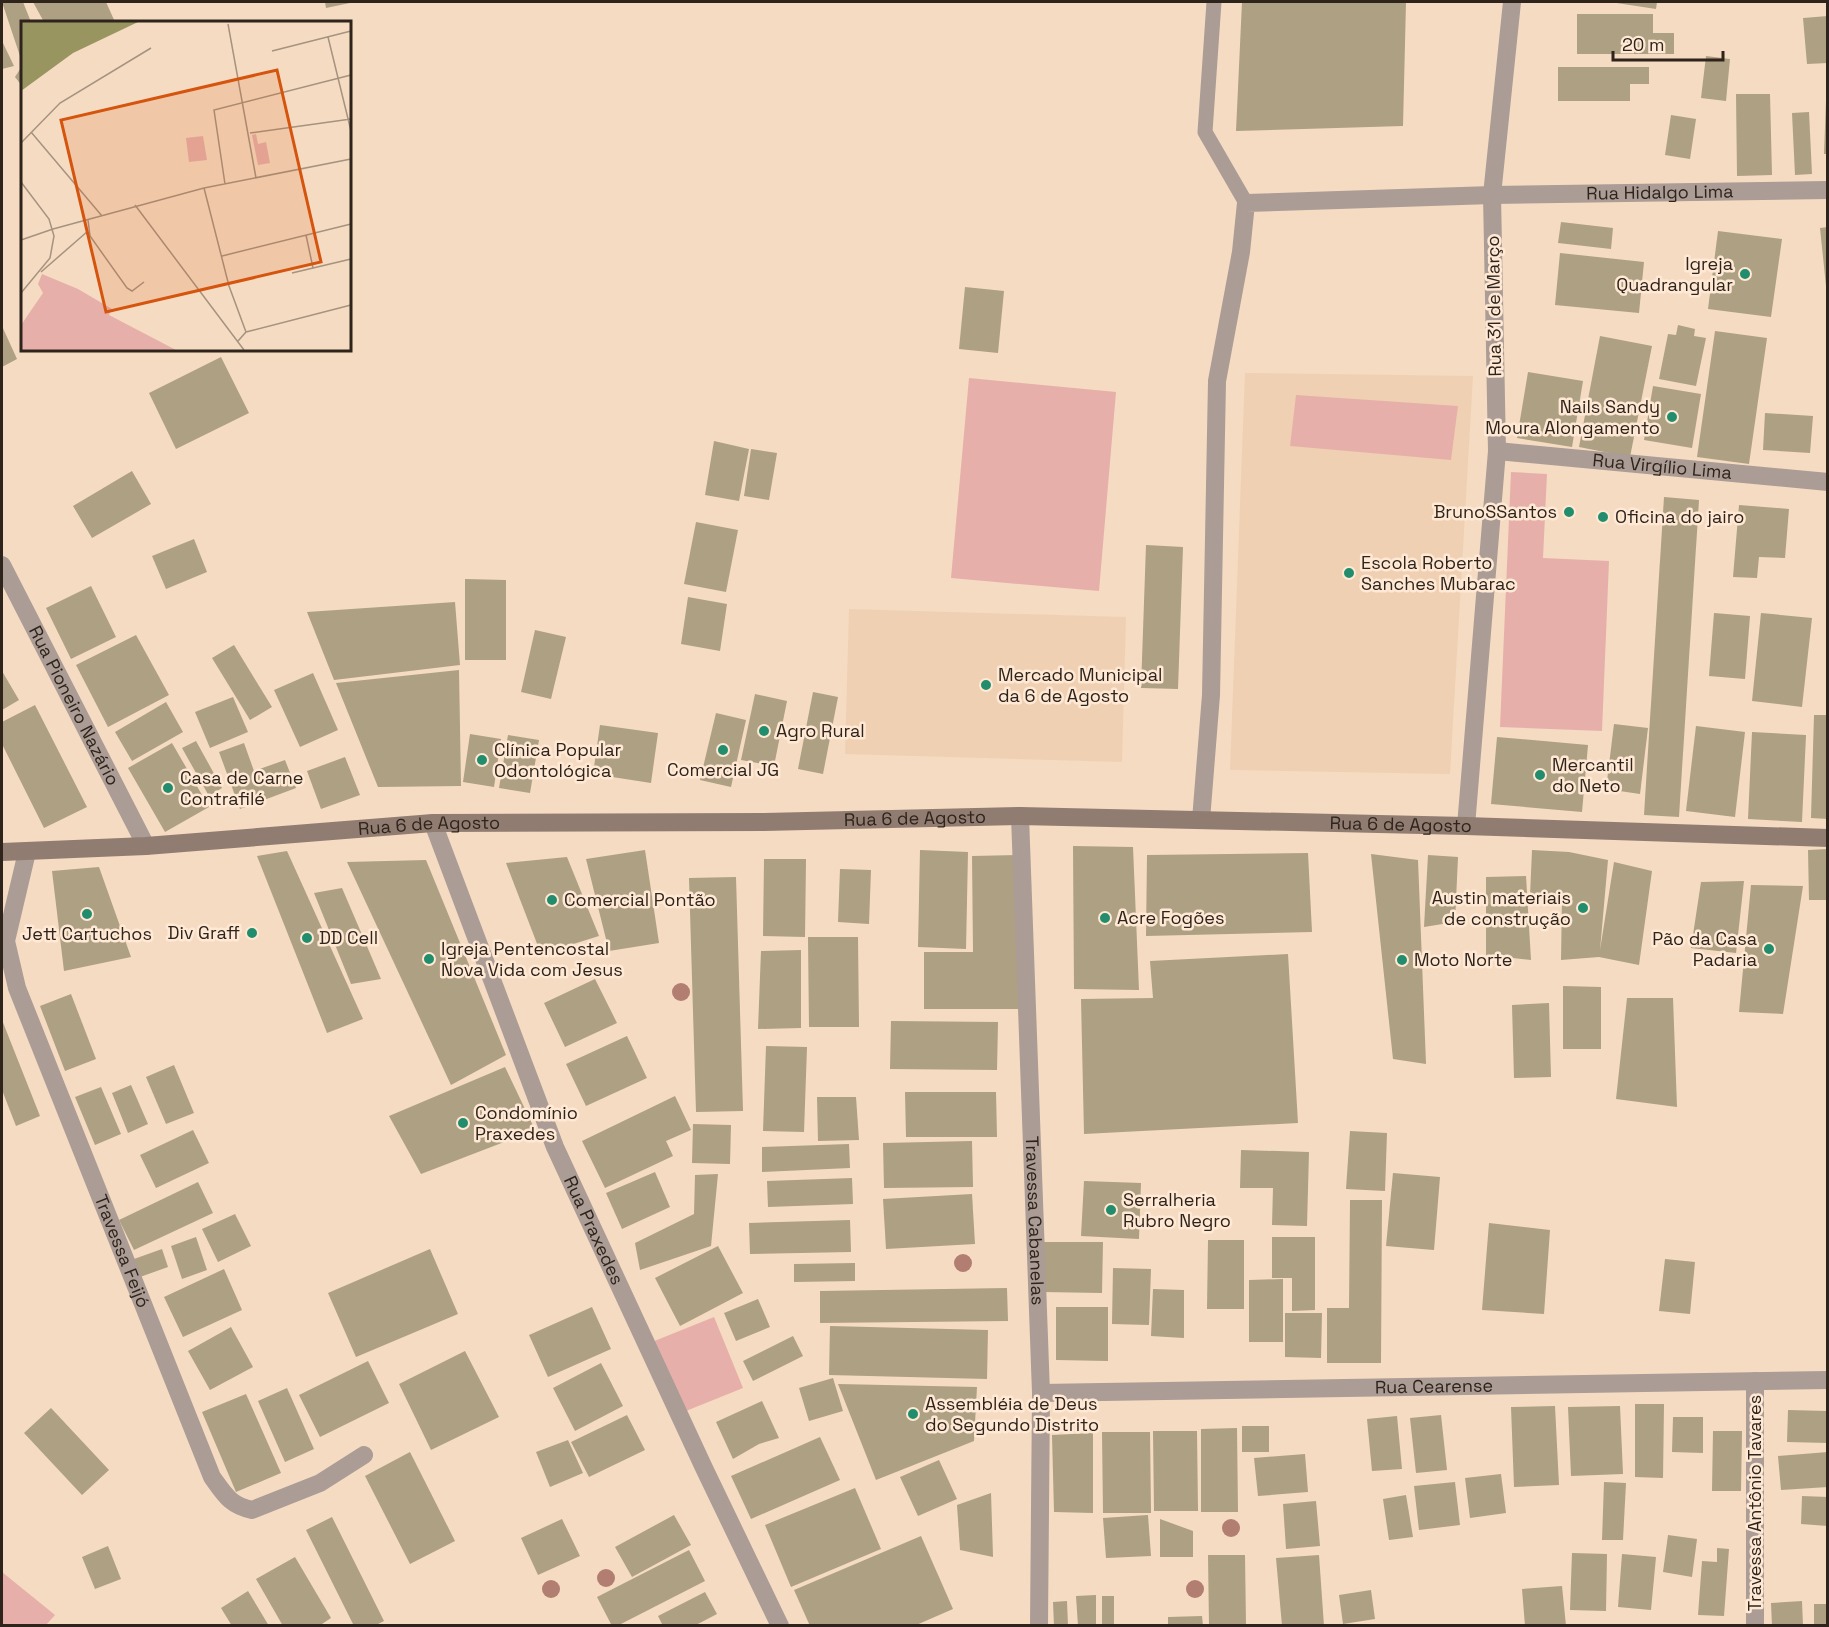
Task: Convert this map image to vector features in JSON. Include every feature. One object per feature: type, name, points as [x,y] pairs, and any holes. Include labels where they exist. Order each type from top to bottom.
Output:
[{"type":"street","name":"Rua 31 de Março","points":[[1466,826],[1497,451],[1492,195],[1512,2]]},
{"type":"street","name":"Rua Hidalgo Lima","points":[[1246,203],[1492,195],[1827,190]]},
{"type":"street","points":[[1201,820],[1211,695],[1217,381],[1241,252],[1246,203]]},
{"type":"street","name":"Rua Virgílio Lima","points":[[1497,451],[1827,482]]},
{"type":"street","name":"Rua Pioneiro Nazário","points":[[2,565],[146,846]]},
{"type":"street","name":"Rua 6 de Agosto","points":[[2,852],[146,846],[433,824],[764,822],[1020,816],[1466,826],[1827,838]]},
{"type":"street","name":"Travessa Cabanelas","points":[[1020,816],[1041,1393],[1039,1626]]},
{"type":"street","name":"Rua Praxedes","points":[[433,824],[555,1147],[780,1626]]},
{"type":"street","name":"Travessa Feijó","points":[[27,852],[4,942],[17,988],[205,1461],[231,1502],[240,1508],[252,1510],[320,1483],[364,1455]]},
{"type":"street","name":"Rua Cearense","points":[[1041,1393],[1827,1380]]},
{"type":"street","name":"Travessa Antônio Tavares","points":[[1755,1381],[1755,1626]]},
{"type":"lane","points":[[1214,2],[1205,132],[1246,203]]},
{"type":"shaded area","name":"Escola Roberto Sanches Mubarac","points":[[1245,373],[1473,376],[1450,774],[1230,770]]},
{"type":"shaded area","points":[[969,378],[1116,392],[1099,591],[951,578]]},
{"type":"shaded area","points":[[1296,395],[1458,406],[1451,460],[1290,446]]},
{"type":"shaded area","points":[[1511,472],[1547,474],[1543,558],[1609,561],[1602,731],[1500,727]]},
{"type":"shaded area","name":"Mercado Municipal da 6 de Agosto","points":[[849,609],[1126,617],[1122,762],[845,754]]},
{"type":"shaded area","points":[[714,1317],[743,1388],[681,1413],[652,1342]]},
{"type":"shaded area","points":[[2,1572],[55,1615],[46,1625],[2,1625]]},
{"type":"building","points":[[2,2],[23,2],[31,21],[21,21],[21,59]]},
{"type":"building","points":[[33,2],[106,2],[115,21],[43,21]]},
{"type":"building","points":[[325,2],[350,2],[350,3],[326,8]]},
{"type":"building","points":[[1242,2],[1406,2],[1403,126],[1236,131]]},
{"type":"building","points":[[1610,2],[1657,2],[1656,9]]},
{"type":"building","points":[[1577,14],[1653,14],[1653,33],[1674,33],[1674,54],[1577,54]]},
{"type":"building","points":[[1828,16],[1828,63],[1807,64],[1803,18]]},
{"type":"building","points":[[2,41],[14,66],[2,69]]},
{"type":"building","points":[[1706,56],[1730,59],[1726,101],[1701,98]]},
{"type":"building","points":[[1558,67],[1649,67],[1649,84],[1630,84],[1630,101],[1558,101]]},
{"type":"building","points":[[21,68],[21,85],[15,77]]},
{"type":"building","points":[[1736,94],[1770,94],[1772,175],[1737,176]]},
{"type":"building","points":[[1826,101],[1828,101],[1828,154],[1824,154]]},
{"type":"building","points":[[1809,112],[1812,174],[1795,175],[1792,113]]},
{"type":"building","points":[[1671,115],[1696,119],[1690,159],[1665,155]]},
{"type":"building","points":[[1561,222],[1613,228],[1611,249],[1558,243]]},
{"type":"building","points":[[1828,227],[1828,286],[1826,286],[1820,228]]},
{"type":"building","name":"Igreja Quadrangular","points":[[1718,231],[1782,239],[1771,317],[1708,309]]},
{"type":"building","points":[[1560,253],[1644,262],[1639,313],[1555,305]]},
{"type":"building","points":[[965,287],[1004,291],[998,353],[959,349]]},
{"type":"building","points":[[1678,325],[1695,329],[1694,336],[1706,338],[1696,386],[1659,379],[1668,334],[1676,335]]},
{"type":"building","points":[[2,326],[17,359],[2,367]]},
{"type":"building","points":[[1715,331],[1767,338],[1749,464],[1697,457]]},
{"type":"building","points":[[1600,336],[1652,346],[1630,457],[1579,447]]},
{"type":"building","points":[[221,357],[249,413],[176,449],[149,393]]},
{"type":"building","points":[[1528,372],[1583,381],[1572,447],[1517,438]]},
{"type":"building","name":"Nails Sandy Moura Alongamento","points":[[1653,386],[1701,394],[1692,448],[1644,440]]},
{"type":"building","points":[[1765,413],[1813,416],[1810,453],[1763,450]]},
{"type":"building","points":[[714,441],[749,449],[739,501],[705,495]]},
{"type":"building","points":[[751,449],[777,453],[769,500],[744,496]]},
{"type":"building","points":[[132,471],[151,504],[92,538],[73,506]]},
{"type":"building","points":[[1664,497],[1699,500],[1679,817],[1644,815]]},
{"type":"building","points":[[1739,505],[1789,509],[1785,558],[1759,557],[1757,578],[1733,577]]},
{"type":"building","points":[[696,522],[738,530],[726,592],[684,584]]},
{"type":"building","points":[[194,539],[207,572],[166,589],[152,556]]},
{"type":"building","points":[[1146,545],[1183,547],[1178,689],[1141,688]]},
{"type":"building","points":[[465,579],[506,580],[506,660],[465,660]]},
{"type":"building","points":[[91,586],[116,637],[71,659],[46,608]]},
{"type":"building","points":[[688,597],[727,604],[720,651],[681,644]]},
{"type":"building","points":[[455,602],[460,665],[334,680],[307,612]]},
{"type":"building","points":[[1714,613],[1750,616],[1745,679],[1709,676]]},
{"type":"building","points":[[1761,613],[1812,618],[1802,707],[1752,701]]},
{"type":"building","points":[[535,630],[566,637],[551,699],[521,692]]},
{"type":"building","points":[[136,635],[169,695],[108,727],[76,665]]},
{"type":"building","points":[[234,645],[272,707],[250,720],[212,658]]},
{"type":"building","points":[[459,670],[461,786],[378,787],[336,683]]},
{"type":"building","points":[[2,671],[19,700],[2,710]]},
{"type":"building","points":[[313,673],[338,730],[300,747],[274,690]]},
{"type":"building","points":[[813,692],[838,697],[823,774],[798,769]]},
{"type":"building","name":"Agro Rural","points":[[755,694],[787,701],[774,766],[741,760]]},
{"type":"building","points":[[233,697],[248,732],[210,748],[195,712]]},
{"type":"building","points":[[166,702],[183,732],[132,761],[115,732]]},
{"type":"building","points":[[35,705],[87,807],[44,828],[2,744],[2,722]]},
{"type":"building","name":"Comercial JG","points":[[716,713],[746,720],[731,787],[700,780]]},
{"type":"building","points":[[1814,715],[1828,715],[1828,819],[1811,818]]},
{"type":"building","points":[[1614,724],[1648,728],[1640,794],[1606,789]]},
{"type":"building","points":[[600,725],[658,733],[651,783],[593,774]]},
{"type":"building","points":[[1696,726],[1745,732],[1735,817],[1686,811]]},
{"type":"building","points":[[1752,732],[1806,735],[1802,822],[1748,819]]},
{"type":"building","name":"Clínica Popular Odontológica","points":[[470,734],[501,739],[494,787],[463,782]]},
{"type":"building","points":[[508,735],[539,740],[530,793],[499,788]]},
{"type":"building","name":"Mercantil do Neto","points":[[1497,737],[1588,745],[1582,812],[1491,804]]},
{"type":"building","points":[[196,741],[222,788],[209,796],[182,748]]},
{"type":"building","name":"Casa de Carne Contrafilé","points":[[172,743],[209,807],[165,832],[128,768]]},
{"type":"building","points":[[244,743],[254,771],[285,760],[296,788],[240,809],[219,752]]},
{"type":"building","points":[[345,757],[360,795],[321,809],[307,771]]},
{"type":"building","name":"Acre Fogões","points":[[1073,846],[1133,847],[1139,990],[1074,989]]},
{"type":"building","points":[[1828,849],[1828,900],[1809,900],[1808,850]]},
{"type":"building","points":[[645,850],[659,943],[609,951],[586,859]]},
{"type":"building","points":[[920,850],[968,852],[966,949],[918,947]]},
{"type":"building","points":[[1532,850],[1569,852],[1608,860],[1600,950],[1614,862],[1652,871],[1639,965],[1599,957],[1561,960],[1562,898],[1530,896]]},
{"type":"building","name":"DD Cell","points":[[287,851],[363,1019],[327,1033],[257,856]]},
{"type":"building","points":[[1308,853],[1312,932],[1146,936],[1147,855]]},
{"type":"building","name":"Moto Norte","points":[[1371,854],[1418,860],[1426,1064],[1393,1059]]},
{"type":"building","points":[[1019,855],[1020,1009],[924,1009],[924,952],[973,952],[972,856]]},
{"type":"building","points":[[1428,855],[1458,857],[1455,922],[1424,927]]},
{"type":"building","name":"Comercial Pontão","points":[[567,857],[599,936],[541,954],[506,863]]},
{"type":"building","points":[[764,859],[806,859],[805,937],[763,936]]},
{"type":"building","name":"Igreja Pentencostal Nova Vida com Jesus","points":[[426,860],[506,1055],[451,1085],[347,862]]},
{"type":"building","name":"Jett Cartuchos","points":[[99,867],[131,957],[64,971],[52,871]]},
{"type":"building","points":[[840,869],[871,870],[869,924],[838,922]]},
{"type":"building","points":[[1526,876],[1531,960],[1486,955],[1486,877]]},
{"type":"building","points":[[736,877],[743,1111],[696,1112],[689,878]]},
{"type":"building","points":[[1744,881],[1736,953],[1691,948],[1701,882]]},
{"type":"building","name":"Pão da Casa Padaria","points":[[1751,885],[1803,886],[1783,1014],[1739,1012]]},
{"type":"building","points":[[342,888],[381,979],[351,984],[314,893]]},
{"type":"building","points":[[808,937],[858,937],[859,1027],[809,1027]]},
{"type":"building","points":[[801,950],[801,1028],[758,1029],[761,951]]},
{"type":"building","points":[[1288,954],[1298,1123],[1084,1134],[1081,999],[1153,998],[1150,961]]},
{"type":"building","points":[[595,979],[617,1023],[565,1047],[544,1003]]},
{"type":"building","points":[[1563,986],[1601,987],[1601,1049],[1563,1049]]},
{"type":"building","points":[[71,994],[96,1059],[65,1071],[40,1006]]},
{"type":"building","points":[[1627,998],[1673,998],[1677,1107],[1616,1099]]},
{"type":"building","points":[[1549,1003],[1551,1077],[1514,1078],[1512,1005]]},
{"type":"building","points":[[2,1020],[40,1116],[16,1126],[2,1090]]},
{"type":"building","points":[[891,1021],[998,1022],[997,1070],[890,1069]]},
{"type":"building","points":[[627,1036],[647,1078],[586,1106],[566,1064]]},
{"type":"building","points":[[766,1046],[807,1047],[804,1132],[763,1131]]},
{"type":"building","points":[[174,1065],[194,1113],[166,1124],[146,1077]]},
{"type":"building","name":"Condomínio Praxedes","points":[[505,1067],[535,1130],[421,1174],[389,1116]]},
{"type":"building","points":[[131,1085],[148,1124],[128,1133],[112,1093]]},
{"type":"building","points":[[101,1087],[121,1134],[95,1145],[75,1097]]},
{"type":"building","points":[[905,1092],[996,1092],[997,1137],[906,1137]]},
{"type":"building","points":[[675,1096],[691,1130],[666,1141],[673,1156],[605,1188],[582,1141]]},
{"type":"building","points":[[817,1097],[856,1097],[859,1140],[818,1141]]},
{"type":"building","points":[[693,1124],[731,1125],[730,1164],[692,1163]]},
{"type":"building","points":[[193,1130],[209,1163],[156,1188],[140,1155]]},
{"type":"building","points":[[1350,1131],[1387,1133],[1385,1191],[1346,1189]]},
{"type":"building","points":[[972,1141],[973,1187],[884,1188],[883,1143]]},
{"type":"building","points":[[849,1144],[850,1168],[762,1172],[762,1147]]},
{"type":"building","points":[[1241,1150],[1309,1152],[1307,1226],[1272,1225],[1273,1188],[1240,1188]]},
{"type":"building","points":[[655,1172],[670,1207],[622,1229],[606,1193]]},
{"type":"building","points":[[1393,1173],[1440,1177],[1434,1250],[1386,1246]]},
{"type":"building","points":[[718,1174],[711,1246],[640,1270],[635,1243],[694,1214],[695,1175]]},
{"type":"building","points":[[852,1178],[853,1204],[768,1207],[767,1181]]},
{"type":"building","name":"Serralheria Rubro Negro","points":[[1084,1181],[1141,1183],[1139,1239],[1081,1236]]},
{"type":"building","points":[[198,1182],[213,1213],[134,1250],[119,1220]]},
{"type":"building","points":[[972,1194],[975,1244],[886,1249],[883,1199]]},
{"type":"building","points":[[1350,1200],[1382,1200],[1381,1363],[1327,1363],[1327,1308],[1349,1308]]},
{"type":"building","points":[[235,1214],[251,1246],[218,1262],[202,1229]]},
{"type":"building","points":[[850,1220],[851,1252],[750,1254],[749,1223]]},
{"type":"building","points":[[1489,1223],[1550,1230],[1544,1314],[1482,1310]]},
{"type":"building","points":[[196,1237],[207,1270],[182,1279],[171,1246]]},
{"type":"building","points":[[1272,1237],[1315,1237],[1315,1310],[1292,1311],[1292,1278],[1272,1278]]},
{"type":"building","points":[[1208,1240],[1244,1240],[1244,1309],[1207,1309]]},
{"type":"building","points":[[1042,1242],[1103,1242],[1102,1293],[1042,1292]]},
{"type":"building","points":[[718,1246],[743,1293],[680,1326],[655,1278]]},
{"type":"building","points":[[162,1249],[168,1267],[140,1277],[134,1259]]},
{"type":"building","points":[[430,1249],[458,1314],[356,1357],[328,1293]]},
{"type":"building","points":[[1665,1259],[1695,1262],[1690,1314],[1659,1311]]},
{"type":"building","points":[[855,1263],[855,1281],[794,1282],[794,1264]]},
{"type":"building","points":[[1113,1268],[1151,1269],[1149,1325],[1112,1324]]},
{"type":"building","points":[[224,1269],[242,1310],[183,1337],[164,1297]]},
{"type":"building","points":[[1283,1279],[1283,1342],[1249,1342],[1249,1280]]},
{"type":"building","points":[[1007,1288],[1008,1321],[820,1323],[820,1291]]},
{"type":"building","points":[[1153,1289],[1184,1290],[1184,1338],[1151,1336]]},
{"type":"building","points":[[758,1299],[770,1327],[736,1341],[724,1313]]},
{"type":"building","points":[[592,1307],[611,1349],[548,1377],[529,1335]]},
{"type":"building","points":[[1056,1307],[1108,1307],[1108,1361],[1056,1360]]},
{"type":"building","points":[[1285,1313],[1322,1313],[1321,1358],[1285,1357]]},
{"type":"building","points":[[830,1326],[988,1330],[987,1379],[829,1375]]},
{"type":"building","points":[[231,1327],[253,1367],[210,1390],[188,1351]]},
{"type":"building","points":[[793,1336],[803,1356],[753,1381],[743,1361]]},
{"type":"building","points":[[465,1351],[499,1417],[431,1450],[399,1384]]},
{"type":"building","points":[[368,1361],[389,1403],[320,1437],[299,1395]]},
{"type":"building","points":[[601,1363],[623,1406],[575,1431],[553,1388]]},
{"type":"building","points":[[833,1378],[843,1411],[809,1421],[799,1388]]},
{"type":"building","name":"Assembléia de Deus do Segundo Distrito","points":[[838,1384],[977,1387],[974,1441],[876,1480]]},
{"type":"building","points":[[287,1388],[314,1449],[285,1462],[258,1401]]},
{"type":"building","points":[[246,1394],[281,1473],[236,1492],[202,1412]]},
{"type":"building","points":[[762,1401],[779,1438],[759,1444],[733,1459],[716,1422]]},
{"type":"building","points":[[1635,1404],[1664,1404],[1663,1478],[1635,1477]]},
{"type":"building","points":[[1555,1406],[1559,1485],[1514,1487],[1511,1407]]},
{"type":"building","points":[[1620,1406],[1623,1474],[1571,1476],[1568,1407]]},
{"type":"building","points":[[51,1408],[109,1470],[82,1495],[24,1433]]},
{"type":"building","points":[[1788,1410],[1828,1411],[1828,1443],[1787,1442]]},
{"type":"building","points":[[627,1415],[645,1450],[589,1477],[571,1442]]},
{"type":"building","points":[[1441,1415],[1447,1470],[1416,1473],[1410,1418]]},
{"type":"building","points":[[1397,1416],[1402,1469],[1372,1471],[1367,1419]]},
{"type":"building","points":[[1673,1417],[1703,1417],[1703,1453],[1672,1452]]},
{"type":"building","points":[[1242,1426],[1269,1426],[1269,1452],[1242,1452]]},
{"type":"building","points":[[1237,1428],[1238,1512],[1201,1512],[1201,1429]]},
{"type":"building","points":[[1153,1431],[1197,1431],[1198,1511],[1154,1511]]},
{"type":"building","points":[[1713,1431],[1742,1431],[1741,1491],[1712,1491]]},
{"type":"building","points":[[1102,1432],[1150,1432],[1151,1513],[1103,1513]]},
{"type":"building","points":[[1093,1433],[1093,1513],[1054,1512],[1052,1435]]},
{"type":"building","points":[[820,1437],[840,1480],[751,1519],[731,1476]]},
{"type":"building","points":[[568,1440],[583,1473],[550,1487],[536,1452]]},
{"type":"building","points":[[410,1452],[455,1541],[410,1564],[365,1476]]},
{"type":"building","points":[[1828,1452],[1828,1487],[1781,1490],[1778,1456]]},
{"type":"building","points":[[1305,1454],[1308,1492],[1258,1496],[1254,1458]]},
{"type":"building","points":[[939,1460],[957,1499],[918,1516],[900,1477]]},
{"type":"building","points":[[1501,1474],[1506,1513],[1470,1518],[1465,1478]]},
{"type":"building","points":[[1455,1482],[1460,1525],[1419,1530],[1414,1486]]},
{"type":"building","points":[[1604,1482],[1626,1483],[1623,1540],[1602,1540]]},
{"type":"building","points":[[855,1488],[881,1549],[791,1587],[765,1525]]},
{"type":"building","points":[[991,1493],[993,1557],[960,1550],[957,1505]]},
{"type":"building","points":[[1406,1495],[1413,1537],[1389,1540],[1383,1499]]},
{"type":"building","points":[[1802,1496],[1828,1497],[1828,1526],[1801,1524]]},
{"type":"building","points":[[1316,1501],[1320,1546],[1286,1549],[1283,1504]]},
{"type":"building","points":[[674,1515],[691,1545],[632,1577],[615,1547]]},
{"type":"building","points":[[1148,1515],[1151,1556],[1106,1558],[1103,1518]]},
{"type":"building","points":[[332,1517],[384,1621],[374,1626],[354,1626],[306,1530]]},
{"type":"building","points":[[562,1519],[580,1556],[538,1575],[521,1538]]},
{"type":"building","points":[[1160,1519],[1193,1531],[1193,1557],[1160,1557]]},
{"type":"building","points":[[1668,1535],[1697,1539],[1692,1577],[1663,1572]]},
{"type":"building","points":[[921,1536],[953,1609],[914,1626],[810,1626],[794,1590]]},
{"type":"building","points":[[108,1546],[121,1579],[95,1589],[82,1557]]},
{"type":"building","points":[[1717,1548],[1729,1549],[1724,1616],[1698,1615],[1702,1561],[1717,1562]]},
{"type":"building","points":[[689,1550],[705,1581],[617,1626],[612,1626],[597,1597]]},
{"type":"building","points":[[1572,1553],[1607,1554],[1606,1611],[1570,1610]]},
{"type":"building","points":[[1622,1554],[1656,1557],[1651,1610],[1618,1607]]},
{"type":"building","points":[[1208,1555],[1245,1555],[1246,1626],[1209,1626]]},
{"type":"building","points":[[1319,1555],[1324,1626],[1282,1626],[1276,1558]]},
{"type":"building","points":[[295,1557],[331,1618],[319,1626],[283,1626],[256,1579]]},
{"type":"building","points":[[1562,1586],[1566,1626],[1525,1626],[1522,1589]]},
{"type":"building","points":[[1371,1590],[1375,1619],[1343,1624],[1339,1595]]},
{"type":"building","points":[[248,1591],[269,1626],[232,1626],[221,1608]]},
{"type":"building","points":[[705,1592],[717,1614],[694,1626],[663,1626],[658,1616]]},
{"type":"building","points":[[1096,1595],[1096,1626],[1078,1626],[1076,1596]]},
{"type":"building","points":[[1102,1596],[1114,1596],[1114,1626],[1102,1626]]},
{"type":"building","points":[[1067,1601],[1068,1626],[1054,1626],[1053,1602]]},
{"type":"building","points":[[1802,1601],[1803,1626],[1772,1626],[1771,1603]]},
{"type":"building","points":[[1814,1604],[1828,1604],[1828,1626],[1814,1626]]},
{"type":"building","points":[[1202,1616],[1203,1626],[1168,1626],[1168,1617]]},
{"type":"place","name":"Igreja Quadrangular","points":[[1745,274]]},
{"type":"place","name":"Nails Sandy Moura Alongamento","points":[[1672,417]]},
{"type":"place","name":"BrunoSSantos","points":[[1569,512]]},
{"type":"place","name":"Oficina do jairo","points":[[1603,517]]},
{"type":"place","name":"Escola Roberto Sanches Mubarac","points":[[1349,573]]},
{"type":"place","name":"Mercado Municipal da 6 de Agosto","points":[[986,685]]},
{"type":"place","name":"Agro Rural","points":[[764,731]]},
{"type":"place","name":"Comercial JG","points":[[723,750]]},
{"type":"place","name":"Clínica Popular Odontológica","points":[[482,760]]},
{"type":"place","name":"Mercantil do Neto","points":[[1540,775]]},
{"type":"place","name":"Casa de Carne Contrafilé","points":[[168,788]]},
{"type":"place","name":"Comercial Pontão","points":[[552,900]]},
{"type":"place","name":"Austin materiais de construção","points":[[1583,908]]},
{"type":"place","name":"Jett Cartuchos","points":[[87,914]]},
{"type":"place","name":"Acre Fogões","points":[[1105,918]]},
{"type":"place","name":"Div Graff","points":[[252,933]]},
{"type":"place","name":"DD Cell","points":[[307,938]]},
{"type":"place","name":"Pão da Casa Padaria","points":[[1769,949]]},
{"type":"place","name":"Igreja Pentencostal Nova Vida com Jesus","points":[[429,959]]},
{"type":"place","name":"Moto Norte","points":[[1402,960]]},
{"type":"place","name":"Condomínio Praxedes","points":[[463,1123]]},
{"type":"place","name":"Serralheria Rubro Negro","points":[[1111,1210]]},
{"type":"place","name":"Assembléia de Deus do Segundo Distrito","points":[[913,1414]]}]
